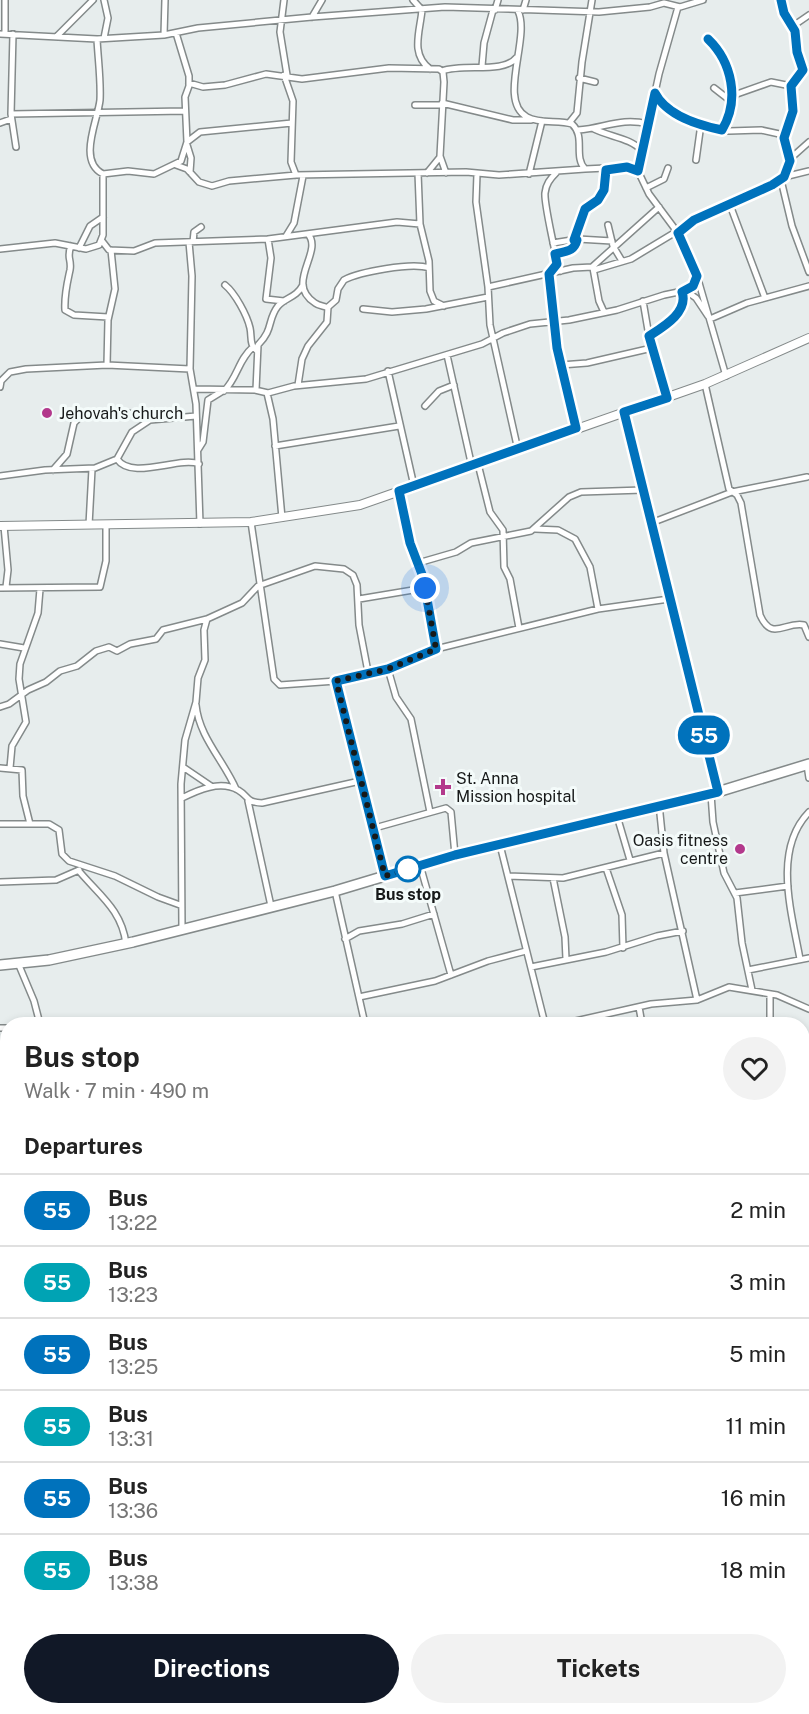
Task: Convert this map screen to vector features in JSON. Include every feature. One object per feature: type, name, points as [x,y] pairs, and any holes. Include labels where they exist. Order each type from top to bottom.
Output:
[{"type":"highway","points":[[0,965],[79,955],[126,944],[335,891],[455,855],[659,804],[714,793],[808,765]]},
{"type":"street","points":[[5,0],[2,34],[97,39],[164,35],[198,27],[446,7],[590,12],[650,7],[664,3],[678,7],[703,0]]},
{"type":"street","points":[[57,36],[93,0]]},
{"type":"street","points":[[104,0],[108,18],[104,39]]},
{"type":"street","points":[[164,35],[165,0]]},
{"type":"street","points":[[284,0],[280,21],[285,75],[293,101],[291,162],[300,176],[294,223],[286,236]]},
{"type":"street","points":[[312,17],[322,0]]},
{"type":"street","points":[[413,0],[421,9]]},
{"type":"street","points":[[426,0],[421,9],[418,54],[421,61],[430,69]]},
{"type":"street","points":[[446,7],[451,0]]},
{"type":"street","points":[[482,66],[484,43],[498,0]]},
{"type":"street","points":[[526,0],[520,11],[522,26],[516,58],[515,100],[522,114],[539,120]]},
{"type":"street","points":[[569,123],[576,115],[579,78],[592,0]]},
{"type":"street","points":[[781,0],[784,13],[793,26],[806,70],[791,86],[793,111],[784,135],[791,158]]},
{"type":"street","points":[[678,7],[655,93],[638,171],[646,188],[678,233],[697,276],[726,375]]},
{"type":"street","points":[[793,26],[809,15]]},
{"type":"street","points":[[176,33],[189,83],[185,94],[185,111],[187,143],[191,155],[190,172]]},
{"type":"street","points":[[14,34],[11,117],[16,147]]},
{"type":"street","points":[[97,39],[100,101],[96,113],[92,159],[95,168],[103,174],[128,171],[154,174],[176,165],[184,156],[187,143],[201,132],[292,123]]},
{"type":"street","points":[[708,39],[723,57],[730,77],[732,101],[722,130]]},
{"type":"street","points":[[189,83],[210,86],[258,75],[285,75],[302,79],[390,68],[442,71],[463,66],[506,67],[516,58]]},
{"type":"street","points":[[442,71],[440,156],[446,172]]},
{"type":"street","points":[[579,78],[595,82]]},
{"type":"street","points":[[732,101],[741,92],[768,82],[791,86]]},
{"type":"street","points":[[714,88],[732,101]]},
{"type":"street","points":[[655,93],[669,110],[701,124],[722,130],[761,130],[784,135]]},
{"type":"street","points":[[415,105],[442,104],[513,120],[569,123],[578,130],[593,129],[622,120],[648,124]]},
{"type":"street","points":[[0,123],[11,117],[185,111]]},
{"type":"street","points":[[529,174],[539,120]]},
{"type":"street","points":[[696,160],[701,124]]},
{"type":"street","points":[[593,129],[611,137],[632,142],[642,151]]},
{"type":"street","points":[[578,130],[580,162],[585,169]]},
{"type":"street","points":[[809,142],[791,158],[782,178],[792,226],[809,272]]},
{"type":"street","points":[[425,174],[440,156]]},
{"type":"street","points":[[176,165],[190,172],[198,182],[212,186],[229,181],[300,176],[446,172],[538,174],[627,167],[638,171]]},
{"type":"street","points":[[646,188],[664,178],[668,168]]},
{"type":"street","points":[[555,254],[572,249],[585,209],[598,200],[604,190],[606,170]]},
{"type":"street","points":[[488,287],[561,271],[593,269],[622,261],[678,233],[694,220],[730,205],[782,178],[809,171]]},
{"type":"street","points":[[418,173],[420,224],[429,267],[431,295],[436,303],[444,306]]},
{"type":"street","points":[[556,173],[547,184],[545,204],[551,222],[557,264],[561,271]]},
{"type":"street","points":[[102,242],[103,174]]},
{"type":"street","points":[[477,174],[476,202],[493,339],[518,450]]},
{"type":"street","points":[[538,174],[547,184]]},
{"type":"street","points":[[730,205],[765,298]]},
{"type":"street","points":[[604,312],[599,301],[593,269],[613,244],[659,207]]},
{"type":"street","points":[[79,248],[90,226],[103,217]]},
{"type":"street","points":[[111,250],[134,250],[151,243],[268,239],[397,222],[420,224]]},
{"type":"street","points":[[608,225],[613,244],[622,261]]},
{"type":"street","points":[[200,524],[196,416],[190,369],[191,242],[194,232],[201,227]]},
{"type":"street","points":[[198,450],[203,442],[208,400],[223,391],[235,379],[243,356],[255,349],[270,332],[275,311],[284,302],[297,295],[303,285],[303,274],[312,250],[308,234]]},
{"type":"street","points":[[268,239],[271,258],[266,299],[284,302]]},
{"type":"street","points":[[553,243],[576,240],[613,244]]},
{"type":"street","points":[[0,249],[51,243],[92,248],[102,242]]},
{"type":"street","points":[[102,242],[111,250],[116,289],[108,316],[107,365]]},
{"type":"street","points":[[71,246],[67,254],[70,268],[65,287],[65,310],[74,315],[108,316]]},
{"type":"street","points":[[557,264],[550,273],[553,322],[576,428]]},
{"type":"street","points":[[298,386],[302,359],[312,337],[327,322],[328,308],[336,300],[341,283],[350,277],[410,266],[429,267]]},
{"type":"street","points":[[194,389],[256,390],[267,393],[298,386],[366,379],[447,355],[530,324],[604,312],[684,291],[693,286],[697,276]]},
{"type":"street","points":[[225,285],[247,321],[255,349],[256,390]]},
{"type":"street","points":[[303,285],[314,303],[328,308]]},
{"type":"street","points":[[709,318],[765,298],[809,286]]},
{"type":"street","points":[[684,291],[696,298],[709,318]]},
{"type":"street","points":[[649,336],[669,322],[680,310],[684,291]]},
{"type":"street","points":[[363,309],[399,311],[444,306],[488,297]]},
{"type":"street","points":[[643,301],[649,336],[667,398]]},
{"type":"street","points":[[106,525],[106,561],[99,587],[72,585],[40,589],[3,588],[8,566],[2,526],[251,522],[360,505],[705,384],[809,338]]},
{"type":"street","points":[[561,365],[594,361],[652,348]]},
{"type":"street","points":[[447,355],[475,466],[490,512],[502,528],[505,538],[504,567],[510,579],[519,628]]},
{"type":"street","points":[[0,387],[3,374],[26,369],[107,365],[190,369]]},
{"type":"street","points":[[388,371],[414,486]]},
{"type":"street","points":[[705,384],[729,489],[741,503],[750,545],[756,602],[763,623],[767,627],[776,629],[804,625],[809,637]]},
{"type":"street","points":[[425,406],[439,391],[454,386]]},
{"type":"street","points":[[267,393],[282,518]]},
{"type":"street","points":[[624,412],[714,793],[713,822],[724,873],[735,893],[752,990]]},
{"type":"street","points":[[53,470],[67,454],[74,423],[82,415],[128,413],[153,418],[196,416]]},
{"type":"street","points":[[0,476],[53,470],[92,469],[117,459],[132,432],[153,418]]},
{"type":"street","points":[[275,446],[399,426]]},
{"type":"street","points":[[117,459],[127,466],[160,467],[192,462],[199,464]]},
{"type":"street","points":[[89,525],[92,469]]},
{"type":"street","points":[[650,523],[732,492],[807,477]]},
{"type":"street","points":[[535,529],[577,493],[643,490]]},
{"type":"street","points":[[399,491],[410,543],[425,588],[436,649]]},
{"type":"street","points":[[251,522],[258,586],[275,681],[283,685],[336,681],[388,669],[436,649],[519,628],[598,609],[669,599]]},
{"type":"street","points":[[418,563],[456,552],[471,543],[505,538],[535,529],[558,530],[575,539],[590,567],[598,609]]},
{"type":"street","points":[[0,707],[46,682],[63,669],[77,666],[100,649],[111,647],[117,651],[130,644],[156,639],[164,630],[207,619],[242,603],[258,586],[315,566],[344,569],[353,575],[359,598],[359,625],[368,672]]},
{"type":"street","points":[[359,598],[425,588]]},
{"type":"street","points":[[10,768],[12,746],[26,722],[21,695],[20,664],[38,614],[40,589]]},
{"type":"street","points":[[182,929],[180,905],[183,866],[183,767],[186,732],[195,704],[199,675],[205,660],[204,630],[207,619]]},
{"type":"street","points":[[0,644],[24,648]]},
{"type":"street","points":[[388,669],[396,698],[411,719],[430,812]]},
{"type":"street","points":[[336,681],[371,829],[385,876]]},
{"type":"street","points":[[195,704],[200,726],[227,768],[236,789],[248,801],[271,906]]},
{"type":"street","points":[[808,765],[809,778]]},
{"type":"street","points":[[183,767],[212,786],[236,789]]},
{"type":"street","points":[[0,768],[18,768],[23,773],[23,796],[30,824]]},
{"type":"street","points":[[248,801],[276,802],[360,781]]},
{"type":"street","points":[[182,798],[212,786]]},
{"type":"street","points":[[659,804],[664,853],[698,1000]]},
{"type":"street","points":[[371,829],[444,808],[451,812],[455,855]]},
{"type":"street","points":[[800,959],[788,886],[794,834],[809,812]]},
{"type":"street","points":[[617,816],[630,860]]},
{"type":"street","points":[[0,824],[49,824],[56,827],[60,831],[63,857],[81,869],[113,907],[122,924],[126,944]]},
{"type":"street","points":[[501,845],[543,1017]]},
{"type":"street","points":[[508,876],[553,878],[606,868],[664,853]]},
{"type":"street","points":[[420,865],[451,975]]},
{"type":"street","points":[[606,868],[621,908],[623,948]]},
{"type":"street","points":[[0,882],[56,880],[81,869],[115,876],[180,905]]},
{"type":"street","points":[[553,878],[565,937],[566,959]]},
{"type":"street","points":[[735,893],[788,886]]},
{"type":"street","points":[[335,891],[363,1017]]},
{"type":"street","points":[[345,939],[359,931],[402,924],[434,914]]},
{"type":"street","points":[[531,967],[623,948],[657,936],[683,931]]},
{"type":"street","points":[[359,997],[421,985],[488,961],[526,951]]},
{"type":"street","points":[[748,970],[809,958]]},
{"type":"street","points":[[18,963],[39,1017]]},
{"type":"street","points":[[601,1017],[639,1007],[698,1000],[729,987],[770,994],[809,1010]]},
{"type":"street","points":[[770,994],[770,1017]]},
{"type":"street","points":[[639,1007],[641,1017]]},
{"type":"bus line","name":"55","points":[[708,39],[719,49],[730,77],[733,99],[728,120],[722,130],[676,114],[663,105],[655,93],[638,171],[627,167],[606,170],[604,190],[598,200],[587,207],[582,215],[578,234],[574,240],[577,240],[576,245],[570,250],[555,254],[557,264],[549,274],[553,322],[576,428],[498,458],[399,491],[410,543],[423,577],[436,649],[388,669],[336,681],[371,829],[385,876],[455,855],[535,838],[659,804],[718,792],[624,412],[667,398],[649,336],[675,317],[683,303],[684,294],[682,292],[693,286],[697,276],[678,233],[694,220],[772,185],[784,177],[790,165],[791,158],[784,138],[793,111],[791,86],[803,70],[797,52],[795,31],[784,13],[781,0]]},
{"type":"place","name":"Jehovah's church","points":[[47,413]]},
{"type":"place","name":"St. Anna Mission hospital","points":[[443,787]]},
{"type":"place","name":"Oasis fitness centre","points":[[740,849]]},
{"type":"place","name":"Bus stop","points":[[408,869]]},
{"type":"route","points":[[408,869],[385,876],[371,829],[336,681],[388,669],[436,649],[425,588]]}]
